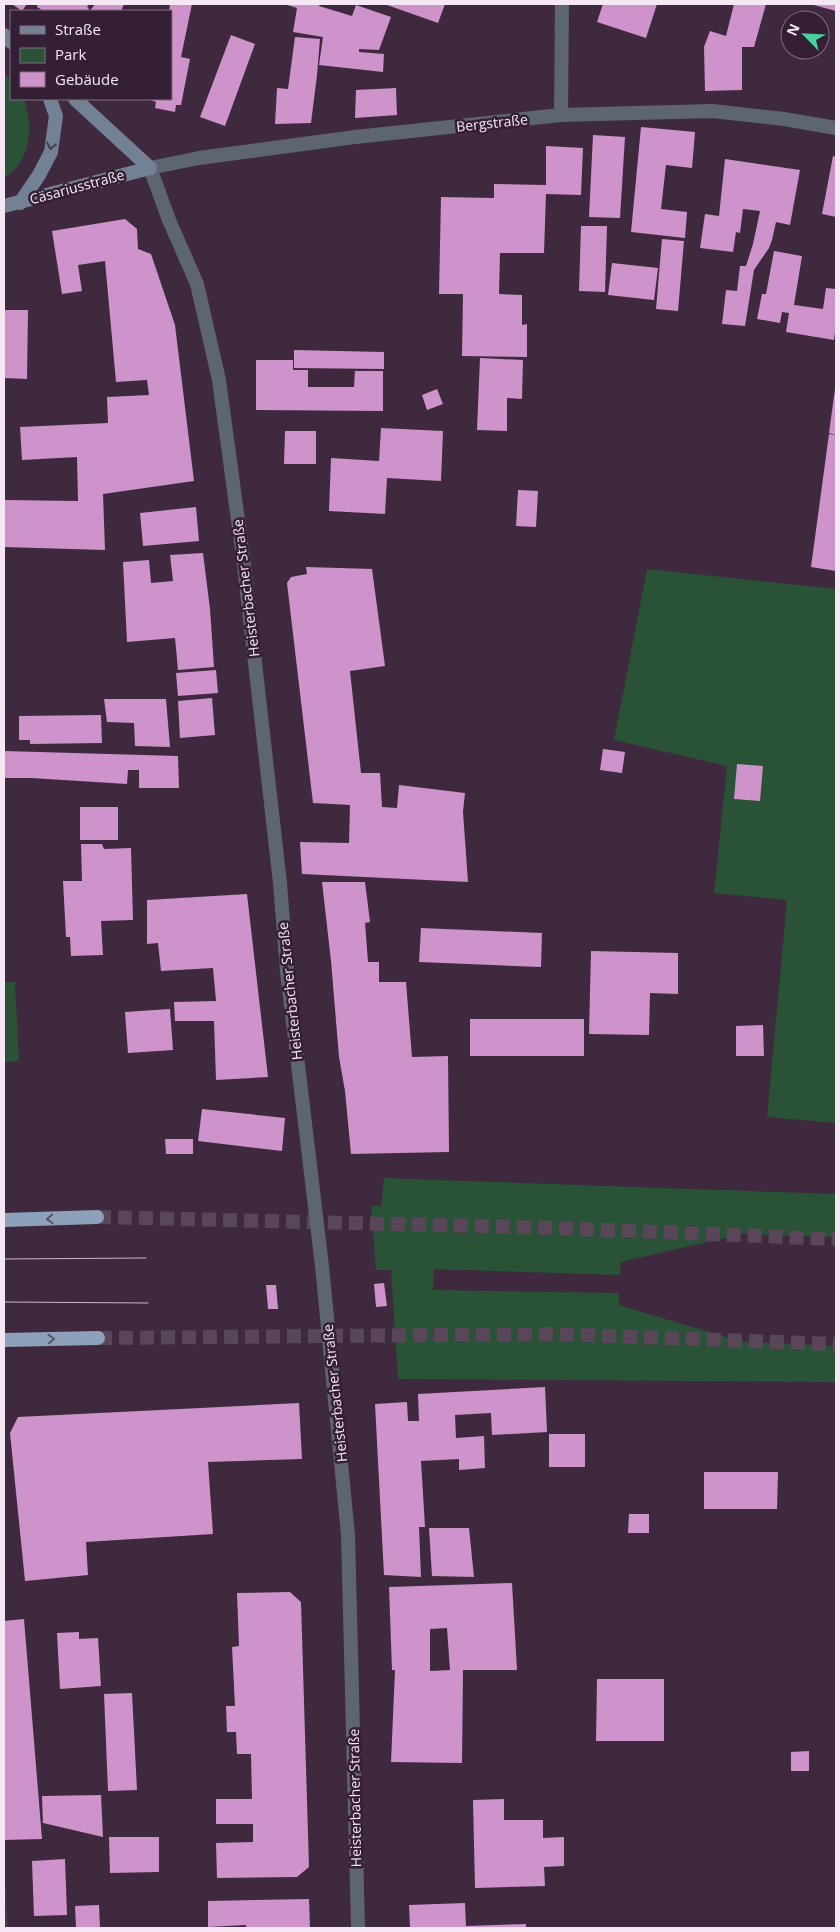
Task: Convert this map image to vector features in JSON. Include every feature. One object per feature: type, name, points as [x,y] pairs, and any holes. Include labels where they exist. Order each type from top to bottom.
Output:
[{"type":"highway","points":[[4,1220],[97,1217]]},
{"type":"highway","points":[[4,1340],[98,1338]]},
{"type":"main road","points":[[20,203],[39,175],[51,152],[56,116],[50,100]]},
{"type":"main road","name":"Heisterbacher Straße","points":[[76,100],[150,168]]},
{"type":"main road","name":"Cäsariusstraße","points":[[4,206],[150,168]]},
{"type":"street","points":[[561,115],[562,4]]},
{"type":"street","name":"Bergstraße","points":[[150,168],[200,158],[355,137],[561,115],[712,112],[784,118],[836,128]]},
{"type":"street","name":"Heisterbacher Straße","points":[[150,168],[169,220],[197,284],[219,380],[243,557],[280,883],[286,972],[322,1266],[348,1535],[358,1928]]},
{"type":"shaded area","points":[[4,1857],[8,1928],[4,1928]]},
{"type":"green space","points":[[4,73],[10,79],[10,100],[24,100],[29,120],[29,131],[28,143],[20,163],[4,178]]},
{"type":"green space","points":[[647,569],[836,589],[836,1123],[767,1117],[787,900],[714,893],[727,766],[614,740]]},
{"type":"green space","points":[[4,982],[15,982],[19,1061],[4,1062]]},
{"type":"green space","points":[[384,1178],[836,1194],[836,1237],[742,1234],[621,1262],[620,1275],[434,1269],[433,1290],[619,1293],[619,1305],[739,1341],[836,1346],[836,1382],[398,1379],[391,1270],[376,1270],[371,1206],[381,1206]]},
{"type":"building","points":[[12,4],[27,4],[21,10]]},
{"type":"building","points":[[38,4],[89,4],[88,10],[42,10],[37,7]]},
{"type":"building","points":[[95,4],[124,4],[121,10],[91,10]]},
{"type":"building","points":[[170,4],[192,4],[181,57],[190,59],[181,105],[176,105],[175,112],[155,108],[156,102],[151,100],[172,100],[172,10],[169,10]]},
{"type":"building","points":[[284,4],[320,4],[319,6],[352,16],[356,5],[391,17],[379,50],[359,49],[359,52],[384,54],[383,72],[319,65],[323,37],[293,32],[297,8]]},
{"type":"building","points":[[387,4],[445,4],[438,23]]},
{"type":"building","points":[[603,4],[657,4],[646,38],[597,22]]},
{"type":"building","points":[[734,4],[766,4],[754,47],[742,47],[742,90],[705,91],[704,47],[710,31],[726,36]]},
{"type":"building","points":[[810,4],[836,4],[836,11]]},
{"type":"building","points":[[231,35],[255,44],[225,126],[200,117]]},
{"type":"building","points":[[295,37],[320,39],[311,123],[275,124],[277,88],[288,89]]},
{"type":"building","points":[[396,88],[397,115],[355,118],[356,90]]},
{"type":"building","points":[[641,127],[695,132],[692,168],[666,165],[661,209],[687,212],[685,238],[631,232]]},
{"type":"building","points":[[593,135],[625,137],[620,218],[589,217]]},
{"type":"building","points":[[546,146],[583,148],[581,195],[546,194],[544,253],[500,253],[499,294],[522,295],[522,325],[527,324],[527,357],[462,356],[463,294],[439,294],[441,197],[494,198],[494,184],[546,185]]},
{"type":"building","points":[[833,156],[836,157],[836,217],[822,214]]},
{"type":"building","points":[[725,159],[800,170],[790,225],[776,222],[769,248],[754,270],[745,326],[722,324],[726,290],[737,291],[740,266],[746,266],[760,211],[743,209],[740,233],[736,232],[733,252],[700,248],[705,214],[719,216]]},
{"type":"building","points":[[125,219],[137,229],[138,249],[151,254],[175,325],[194,481],[103,494],[105,550],[4,547],[4,500],[78,501],[77,457],[22,460],[20,427],[108,423],[107,397],[149,395],[147,380],[116,382],[105,261],[78,265],[82,291],[62,294],[52,231]]},
{"type":"building","points":[[581,226],[607,226],[605,292],[579,291]]},
{"type":"building","points":[[662,239],[684,241],[678,311],[656,309]]},
{"type":"building","points":[[774,251],[802,256],[794,305],[823,309],[826,288],[836,289],[834,340],[786,332],[789,313],[782,312],[780,323],[757,319],[762,294],[766,294]]},
{"type":"building","points":[[612,263],[658,268],[654,300],[608,295]]},
{"type":"building","points":[[4,310],[28,310],[27,379],[4,378]]},
{"type":"building","points":[[294,350],[384,352],[384,369],[294,368]]},
{"type":"building","points":[[480,358],[523,360],[522,399],[507,398],[507,431],[477,430]]},
{"type":"building","points":[[256,360],[293,360],[293,370],[308,370],[308,387],[354,387],[355,371],[383,371],[383,411],[256,410]]},
{"type":"building","points":[[437,389],[443,404],[427,410],[422,395]]},
{"type":"building","points":[[836,389],[836,435],[829,433]]},
{"type":"building","points":[[381,428],[443,431],[441,481],[387,478],[385,514],[329,511],[331,458],[379,461]]},
{"type":"building","points":[[285,431],[316,431],[316,464],[284,464]]},
{"type":"building","points":[[829,434],[836,435],[836,571],[811,567]]},
{"type":"building","points":[[518,490],[538,491],[536,527],[516,526]]},
{"type":"building","points":[[196,507],[199,541],[143,546],[140,513]]},
{"type":"building","points":[[203,553],[210,609],[214,667],[178,670],[175,638],[127,642],[123,562],[149,560],[151,583],[173,581],[170,555]]},
{"type":"building","points":[[306,567],[372,569],[385,666],[350,671],[361,773],[380,773],[382,807],[397,808],[399,785],[465,793],[463,812],[468,882],[302,874],[300,842],[349,843],[350,805],[313,803],[287,583],[291,577],[307,574]]},
{"type":"building","points":[[216,670],[218,693],[178,696],[176,673]]},
{"type":"building","points":[[212,698],[215,735],[180,738],[178,701]]},
{"type":"building","points":[[104,699],[166,699],[170,747],[135,746],[134,723],[107,722]]},
{"type":"building","points":[[101,715],[102,743],[30,744],[30,740],[19,740],[19,716]]},
{"type":"building","points":[[603,749],[625,752],[622,773],[600,770]]},
{"type":"building","points":[[4,751],[178,756],[179,788],[139,788],[139,770],[128,770],[127,784],[4,778]]},
{"type":"building","points":[[737,764],[763,766],[760,801],[734,799]]},
{"type":"building","points":[[80,807],[118,807],[118,840],[80,840]]},
{"type":"building","points":[[81,844],[102,844],[104,849],[131,848],[133,920],[101,921],[103,955],[71,956],[70,937],[66,937],[63,881],[82,881]]},
{"type":"building","points":[[322,882],[365,882],[370,922],[365,923],[368,962],[379,962],[379,982],[406,982],[412,1057],[448,1056],[449,1152],[351,1154],[345,1091],[339,1057]]},
{"type":"building","points":[[247,894],[268,1077],[216,1080],[214,1021],[175,1021],[174,1002],[216,1001],[213,968],[161,971],[158,943],[147,944],[147,900]]},
{"type":"building","points":[[421,928],[542,933],[541,967],[419,962]]},
{"type":"building","points":[[591,951],[678,953],[678,994],[650,993],[649,1035],[589,1034]]},
{"type":"building","points":[[170,1009],[173,1050],[128,1053],[125,1012]]},
{"type":"building","points":[[470,1019],[584,1019],[584,1056],[470,1056]]},
{"type":"building","points":[[763,1025],[764,1056],[736,1056],[736,1026]]},
{"type":"building","points":[[202,1109],[285,1118],[282,1151],[198,1141]]},
{"type":"building","points":[[165,1139],[193,1139],[193,1154],[166,1154]]},
{"type":"building","points":[[384,1283],[387,1306],[376,1307],[374,1284]]},
{"type":"building","points":[[266,1285],[276,1285],[278,1309],[268,1309]]},
{"type":"building","points":[[545,1387],[547,1432],[492,1435],[491,1413],[455,1415],[456,1438],[484,1436],[485,1468],[459,1470],[459,1459],[421,1461],[425,1527],[419,1527],[421,1577],[384,1575],[375,1404],[407,1402],[408,1421],[419,1421],[418,1394]]},
{"type":"building","points":[[299,1403],[302,1459],[208,1462],[213,1534],[86,1542],[88,1575],[25,1581],[10,1433],[18,1417]]},
{"type":"building","points":[[549,1434],[585,1434],[585,1467],[549,1467]]},
{"type":"building","points":[[704,1472],[778,1472],[777,1509],[704,1509]]},
{"type":"building","points":[[629,1514],[649,1514],[649,1533],[628,1533]]},
{"type":"building","points":[[429,1528],[469,1528],[474,1577],[432,1576]]},
{"type":"building","points":[[512,1583],[517,1670],[463,1670],[462,1763],[391,1762],[395,1670],[392,1670],[389,1587]],"holes":[[[447,1628],[450,1670],[430,1671],[430,1629]]]},
{"type":"building","points":[[290,1592],[301,1602],[309,1867],[297,1877],[217,1878],[216,1843],[253,1842],[253,1824],[216,1824],[216,1799],[252,1799],[251,1754],[237,1754],[236,1732],[227,1732],[226,1706],[235,1706],[232,1647],[239,1646],[237,1593]]},
{"type":"building","points":[[24,1619],[42,1839],[4,1840],[4,1621]]},
{"type":"building","points":[[79,1632],[79,1639],[98,1638],[101,1686],[60,1689],[57,1633]]},
{"type":"building","points":[[597,1679],[664,1679],[664,1741],[596,1741]]},
{"type":"building","points":[[132,1693],[137,1790],[108,1791],[104,1694]]},
{"type":"building","points":[[809,1751],[809,1771],[791,1771],[791,1752]]},
{"type":"building","points":[[101,1795],[103,1837],[43,1823],[42,1796]]},
{"type":"building","points":[[504,1799],[504,1820],[543,1820],[543,1838],[564,1837],[564,1866],[544,1867],[545,1886],[475,1888],[473,1800]]},
{"type":"building","points":[[109,1837],[159,1837],[159,1872],[110,1873]]},
{"type":"building","points":[[65,1859],[67,1915],[34,1916],[32,1861]]},
{"type":"building","points":[[309,1899],[310,1928],[246,1928],[246,1925],[208,1927],[208,1901]]},
{"type":"building","points":[[465,1903],[466,1926],[526,1924],[526,1928],[410,1928],[409,1905]]},
{"type":"building","points":[[99,1905],[100,1928],[76,1928],[75,1906]]},
{"type":"tunnel","points":[[97,1217],[557,1228],[836,1239]]},
{"type":"tunnel","points":[[98,1338],[551,1334],[836,1344]]},
{"type":"tram line","points":[[4,1259],[146,1258]]},
{"type":"tram line","points":[[4,1302],[148,1303]]}]
